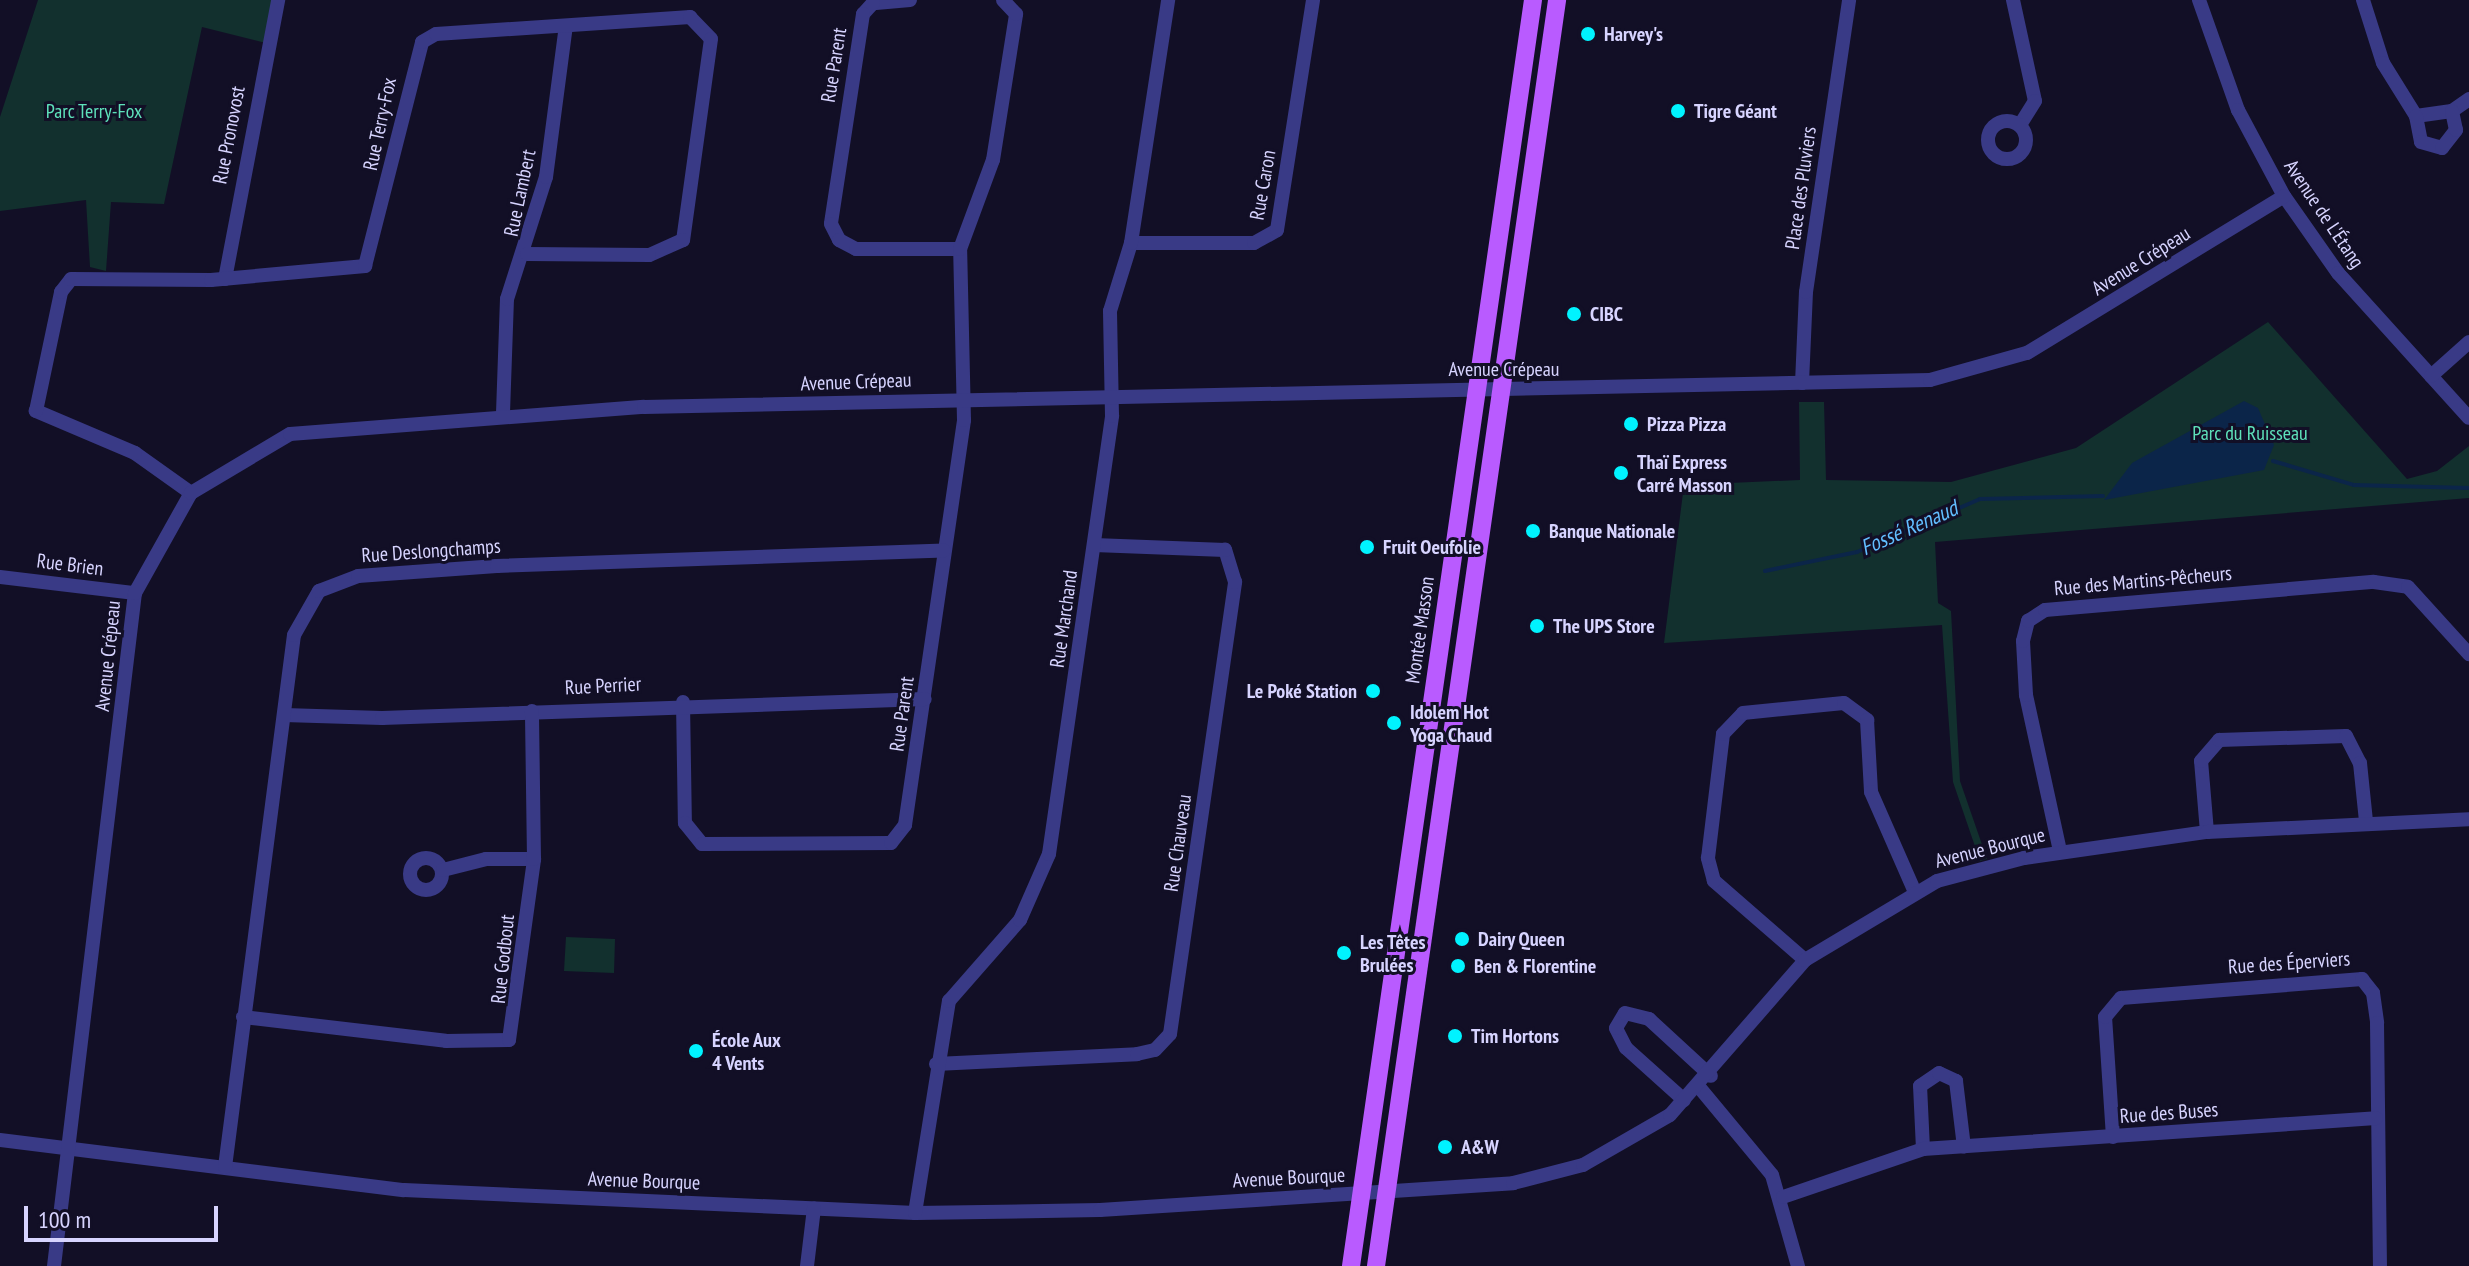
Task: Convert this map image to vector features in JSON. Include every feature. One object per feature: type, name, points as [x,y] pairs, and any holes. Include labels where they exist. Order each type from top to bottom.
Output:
[{"type":"main road","name":"Montée Masson","points":[[1351,1266],[1533,0]]},
{"type":"main road","points":[[1376,1266],[1384,1193],[1557,0]]},
{"type":"main road","points":[[1423,769],[1445,772]]},
{"type":"street","name":"Rue Pronovost","points":[[225,279],[278,0]]},
{"type":"street","name":"Rue Parent","points":[[910,0],[873,3],[863,14],[831,224],[839,240],[856,249],[960,249]]},
{"type":"street","name":"Rue Parent","points":[[683,702],[685,823],[702,844],[891,843],[905,825],[925,699],[963,399],[960,249],[979,209],[1004,106],[1016,14],[1003,0]]},
{"type":"street","name":"Rue Marchand","points":[[915,1213],[936,1064],[949,1001],[1020,920],[1049,854],[1094,545],[1111,395],[1110,311],[1131,243],[1168,0]]},
{"type":"street","name":"Rue Caron","points":[[1131,243],[1254,243],[1277,230],[1313,0]]},
{"type":"street","name":"Place des Pluviers","points":[[1802,383],[1806,292],[1849,0]]},
{"type":"street","points":[[2013,0],[2035,101],[2020,125]]},
{"type":"street","name":"Avenue de L'Étang","points":[[2199,0],[2238,110],[2284,196],[2338,273],[2469,418]]},
{"type":"street","points":[[2363,0],[2383,63],[2416,116],[2421,142],[2442,148],[2456,130],[2452,111]]},
{"type":"street","name":"Rue Terry-Fox","points":[[191,493],[135,453],[36,411],[35,391],[61,292],[71,279],[225,279],[365,266],[422,42],[436,34],[690,17],[706,28],[711,39],[683,240],[649,255],[527,254]]},
{"type":"street","name":"Rue Lambert","points":[[503,413],[502,328],[527,254],[566,26]]},
{"type":"street","points":[[2416,116],[2452,111],[2469,99]]},
{"type":"street","name":"Avenue Crépeau","points":[[54,1266],[135,593],[191,493],[228,465],[313,427],[503,413],[1111,395],[1930,380],[2012,360],[2284,196]]},
{"type":"street","points":[[2431,376],[2469,342]]},
{"type":"street","name":"Rue Chauveau","points":[[936,1064],[1137,1054],[1155,1050],[1170,1034],[1235,582],[1225,550],[1094,545]]},
{"type":"street","name":"Rue Deslongchamps","points":[[225,1167],[299,617],[319,591],[339,581],[625,558],[944,550]]},
{"type":"street","name":"Rue Brien","points":[[0,577],[135,593]]},
{"type":"street","name":"Rue des Martins-Pêcheurs","points":[[2060,851],[2026,695],[2023,641],[2028,621],[2045,610],[2374,582],[2408,587],[2469,654]]},
{"type":"street","name":"Rue Perrier","points":[[284,715],[532,711],[683,702],[925,699]]},
{"type":"street","points":[[1805,960],[1714,881],[1708,858],[1723,734],[1743,713],[1844,703],[1867,720],[1871,792],[1914,890]]},
{"type":"street","name":"Rue Godbout","points":[[243,1017],[446,1041],[509,1040],[534,859],[532,711]]},
{"type":"street","points":[[2207,832],[2201,761],[2219,740],[2346,736],[2360,763],[2366,821]]},
{"type":"street","name":"Avenue Bourque","points":[[0,1140],[450,1193],[915,1213],[1384,1193],[1513,1183],[1583,1165],[1684,1100],[1711,1076],[1805,960],[1914,890],[2060,851],[2207,832],[2366,821],[2469,819]]},
{"type":"street","points":[[443,870],[486,859],[534,859]]},
{"type":"street","name":"Rue des Éperviers","points":[[2113,1137],[2105,1017],[2121,998],[2340,976],[2362,979],[2373,993],[2380,1266]]},
{"type":"street","points":[[1684,1100],[1626,1048],[1616,1028],[1625,1013],[1649,1019],[1711,1076]]},
{"type":"street","points":[[1923,1149],[1920,1086],[1939,1073],[1956,1081],[1964,1147]]},
{"type":"street","points":[[1699,1087],[1744,1133],[1783,1197],[1798,1266]]},
{"type":"street","name":"Rue des Buses","points":[[1783,1197],[1923,1149],[2376,1118]]},
{"type":"street","points":[[807,1266],[814,1208]]},
{"type":"green space","name":"Parc Terry-Fox","points":[[38,0],[277,0],[270,44],[202,27],[164,204],[111,202],[106,271],[90,267],[86,200],[0,211],[0,117]]},
{"type":"green space","name":"Parc du Ruisseau","points":[[2268,322],[2407,479],[2437,471],[2469,446],[2469,498],[1935,542],[1938,603],[1951,611],[1960,781],[1987,859],[1980,861],[1953,782],[1942,625],[1664,643],[1684,485],[1800,480],[1799,402],[1824,402],[1826,480],[1951,482],[2076,448]]},
{"type":"green space","points":[[566,937],[615,939],[614,973],[564,971]]},
{"type":"water","points":[[2244,401],[2258,408],[2274,445],[2264,470],[2104,500],[2132,463]]},
{"type":"waterway","name":"Fossé Renaud","points":[[2273,461],[2354,485],[2469,488]]},
{"type":"waterway","name":"Fossé Renaud","points":[[1765,571],[1857,552],[1980,499],[2103,496]]},
{"type":"place","name":"Harvey's","points":[[1588,34]]},
{"type":"place","name":"Tigre Géant","points":[[1678,111]]},
{"type":"place","name":"CIBC","points":[[1574,314]]},
{"type":"place","name":"Pizza Pizza","points":[[1631,424]]},
{"type":"place","name":"Thaï Express Carré Masson","points":[[1621,473]]},
{"type":"place","name":"Banque Nationale","points":[[1533,531]]},
{"type":"place","name":"Fruit Oeufolie","points":[[1367,547]]},
{"type":"place","name":"The UPS Store","points":[[1537,626]]},
{"type":"place","name":"Le Poké Station","points":[[1373,691]]},
{"type":"place","name":"Idolem Hot Yoga Chaud","points":[[1394,723]]},
{"type":"place","name":"Dairy Queen","points":[[1462,939]]},
{"type":"place","name":"Les Têtes Brulées","points":[[1344,953]]},
{"type":"place","name":"Ben & Florentine","points":[[1458,966]]},
{"type":"place","name":"Tim Hortons","points":[[1455,1036]]},
{"type":"place","name":"École Aux 4 Vents","points":[[696,1051]]},
{"type":"place","name":"A&W","points":[[1445,1147]]}]
